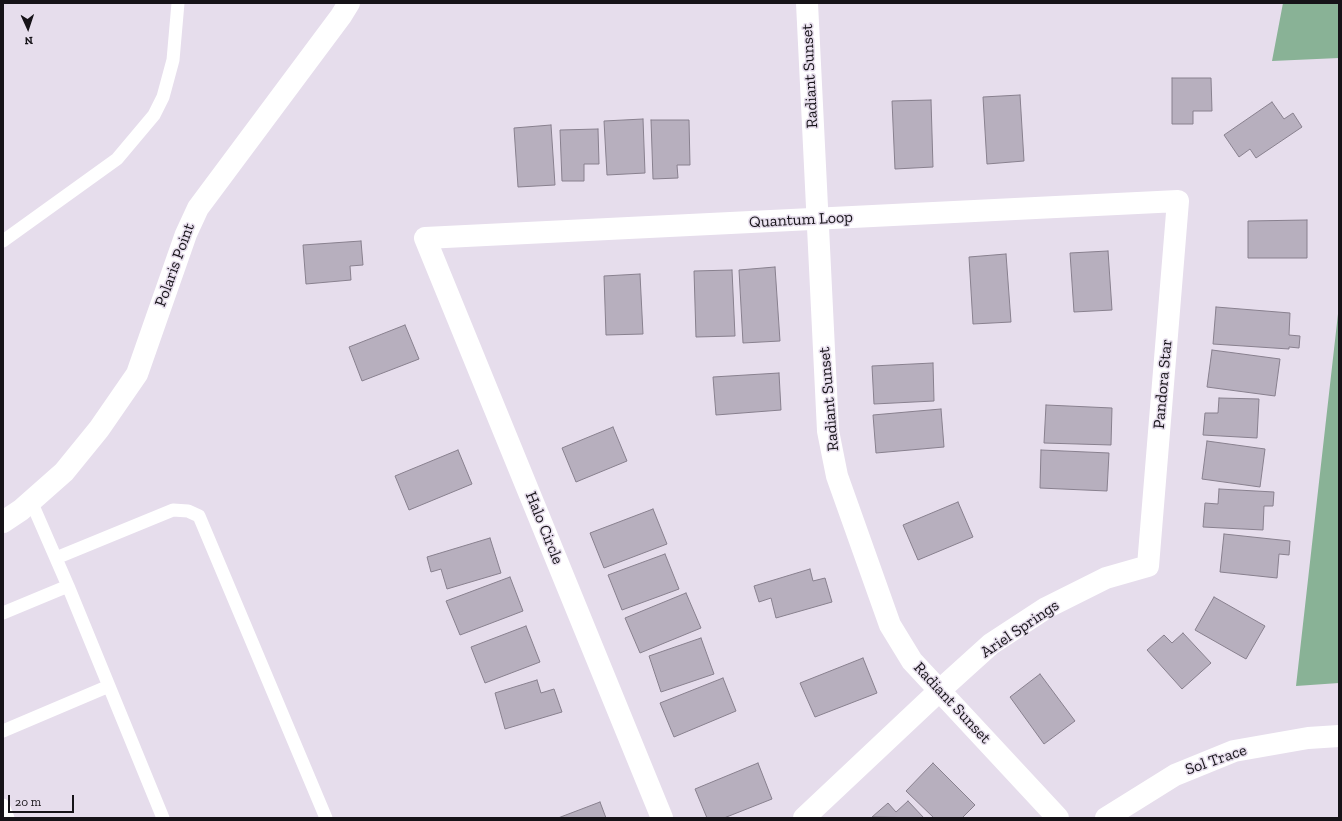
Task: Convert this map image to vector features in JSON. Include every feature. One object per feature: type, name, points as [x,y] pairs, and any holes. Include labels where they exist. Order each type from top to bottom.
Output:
[{"type":"street","name":"Polaris Point","points":[[3,522],[31,501],[64,472],[99,429],[137,374],[186,234],[198,208],[341,16],[348,3]]},
{"type":"street","name":"Radiant Sunset","points":[[807,3],[816,219],[828,431],[837,476],[890,625],[912,661],[1058,818]]},
{"type":"street","name":"Quantum Loop","points":[[425,238],[1178,201]]},
{"type":"street","name":"Pandora Star","points":[[1148,566],[1178,201]]},
{"type":"street","name":"Halo Circle","points":[[425,238],[662,818]]},
{"type":"street","name":"Ariel Springs","points":[[804,818],[939,690],[991,644],[1046,608],[1106,578],[1148,566]]},
{"type":"street","name":"Sol Trace","points":[[1106,818],[1175,775],[1234,751],[1308,738],[1339,736]]},
{"type":"lane","points":[[3,241],[117,159],[154,115],[163,97],[173,60],[178,3]]},
{"type":"lane","points":[[31,501],[68,586],[163,818]]},
{"type":"lane","points":[[56,558],[173,510],[188,511],[199,516],[326,818]]},
{"type":"lane","points":[[3,613],[68,586]]},
{"type":"lane","points":[[3,731],[109,686]]},
{"type":"lane","points":[[3,805],[8,818]]},
{"type":"green space","points":[[1283,3],[1339,3],[1339,58],[1272,61]]},
{"type":"green space","points":[[1339,305],[1339,683],[1296,686]]},
{"type":"building","points":[[1172,78],[1211,78],[1212,111],[1193,111],[1193,124],[1172,124]]},
{"type":"building","points":[[1020,95],[1024,161],[987,164],[983,97]]},
{"type":"building","points":[[931,100],[933,167],[895,169],[892,101]]},
{"type":"building","points":[[1272,102],[1284,119],[1293,113],[1302,127],[1256,158],[1250,149],[1239,157],[1224,135]]},
{"type":"building","points":[[643,119],[645,173],[607,175],[604,121]]},
{"type":"building","points":[[651,120],[689,120],[690,165],[677,165],[678,178],[653,179]]},
{"type":"building","points":[[551,125],[555,185],[518,187],[514,128]]},
{"type":"building","points":[[598,129],[599,164],[584,164],[584,181],[562,181],[560,130]]},
{"type":"building","points":[[1307,220],[1307,258],[1248,258],[1248,221]]},
{"type":"building","points":[[361,241],[363,265],[350,266],[351,280],[306,284],[303,245]]},
{"type":"building","points":[[1108,251],[1112,310],[1074,312],[1070,253]]},
{"type":"building","points":[[1006,254],[1011,322],[973,324],[969,257]]},
{"type":"building","points":[[775,267],[780,341],[743,343],[739,270]]},
{"type":"building","points":[[732,270],[735,336],[696,337],[694,271]]},
{"type":"building","points":[[640,274],[643,334],[606,335],[604,276]]},
{"type":"building","points":[[1216,307],[1290,313],[1289,335],[1300,336],[1299,348],[1289,347],[1289,349],[1213,344]]},
{"type":"building","points":[[405,325],[419,359],[362,381],[349,347]]},
{"type":"building","points":[[1212,350],[1280,359],[1275,396],[1207,387]]},
{"type":"building","points":[[933,363],[934,401],[874,404],[872,366]]},
{"type":"building","points":[[779,373],[781,410],[716,415],[713,377]]},
{"type":"building","points":[[1219,398],[1259,399],[1257,438],[1203,435],[1205,413],[1218,413]]},
{"type":"building","points":[[1046,405],[1112,408],[1111,445],[1044,443]]},
{"type":"building","points":[[941,409],[944,447],[876,453],[873,415]]},
{"type":"building","points":[[613,427],[627,461],[576,482],[562,448]]},
{"type":"building","points":[[1207,441],[1265,449],[1260,487],[1202,479]]},
{"type":"building","points":[[458,450],[472,484],[409,510],[395,476]]},
{"type":"building","points":[[1041,450],[1109,453],[1107,491],[1040,488]]},
{"type":"building","points":[[1219,489],[1274,492],[1273,506],[1264,506],[1263,530],[1203,527],[1205,503],[1218,504]]},
{"type":"building","points":[[958,502],[973,537],[918,560],[903,525]]},
{"type":"building","points":[[653,509],[667,544],[604,568],[590,533]]},
{"type":"building","points":[[1224,534],[1290,541],[1289,555],[1279,554],[1277,578],[1220,572]]},
{"type":"building","points":[[490,538],[501,573],[447,589],[441,569],[431,572],[427,557]]},
{"type":"building","points":[[665,554],[679,589],[622,610],[608,575]]},
{"type":"building","points":[[810,569],[813,581],[825,578],[832,602],[776,618],[771,598],[759,602],[754,586]]},
{"type":"building","points":[[510,577],[523,611],[460,635],[446,601]]},
{"type":"building","points":[[686,593],[701,628],[640,653],[625,618]]},
{"type":"building","points":[[1214,597],[1265,626],[1246,659],[1195,630]]},
{"type":"building","points":[[526,626],[540,662],[485,683],[471,647]]},
{"type":"building","points":[[1183,633],[1211,663],[1182,689],[1147,650],[1164,635],[1172,643]]},
{"type":"building","points":[[701,638],[714,674],[661,692],[649,656]]},
{"type":"building","points":[[863,658],[877,693],[815,717],[800,683]]},
{"type":"building","points":[[1040,674],[1075,721],[1044,744],[1010,697]]},
{"type":"building","points":[[723,678],[736,711],[674,737],[660,703]]},
{"type":"building","points":[[537,680],[541,693],[554,689],[562,712],[505,729],[495,693]]},
{"type":"building","points":[[758,763],[772,799],[724,818],[707,818],[695,789]]},
{"type":"building","points":[[933,763],[975,805],[962,818],[934,818],[906,791]]},
{"type":"building","points":[[908,801],[924,818],[872,817],[888,803],[896,812]]},
{"type":"building","points":[[600,802],[606,818],[558,818]]}]
